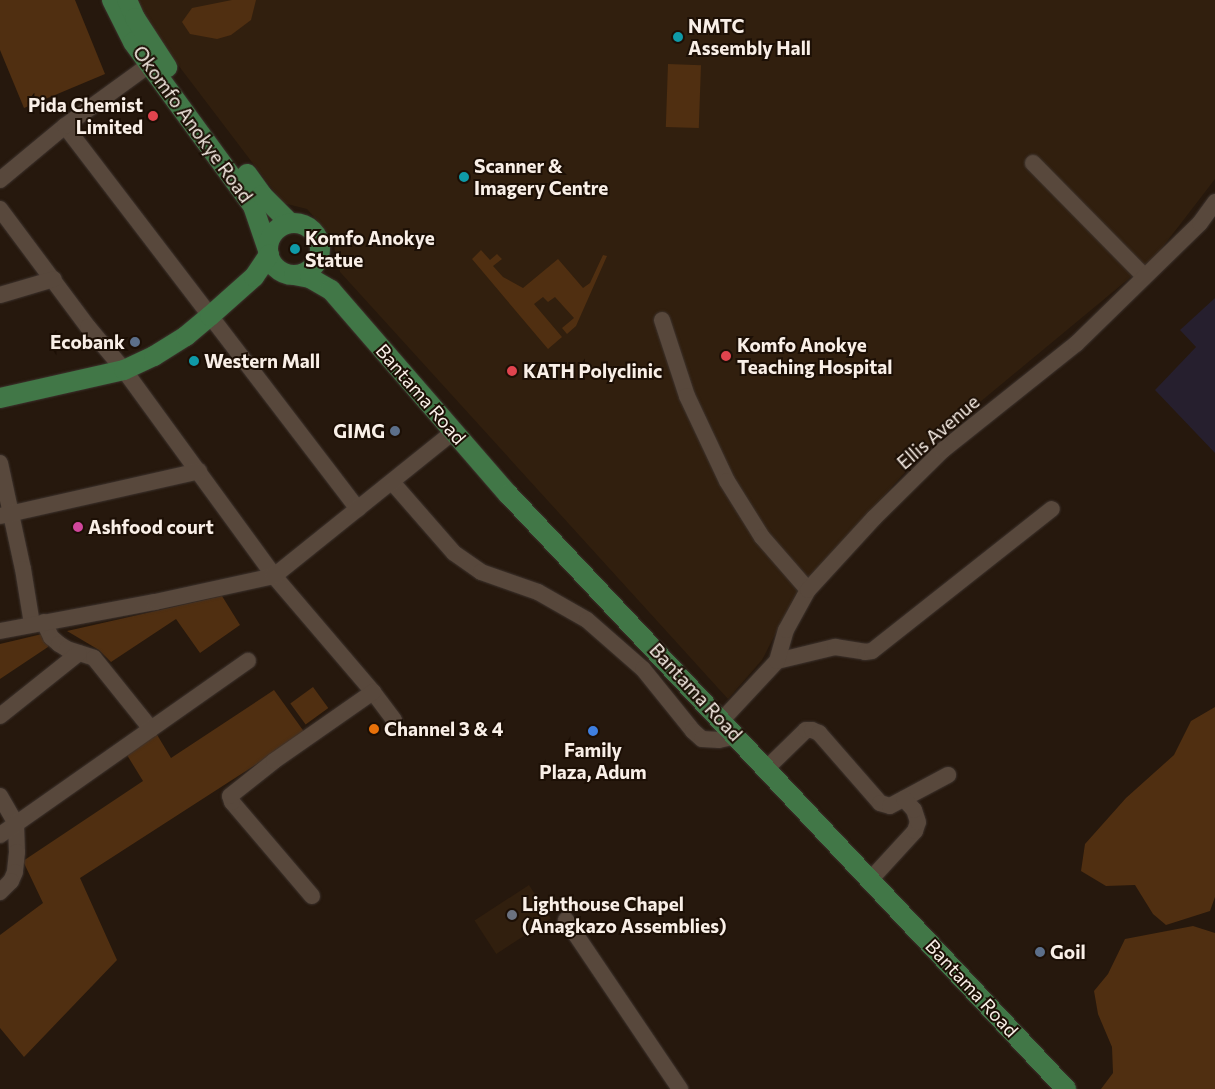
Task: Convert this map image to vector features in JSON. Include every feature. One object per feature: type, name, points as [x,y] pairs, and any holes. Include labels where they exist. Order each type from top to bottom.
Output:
[{"type":"main road","name":"Okomfo Anokye Road","points":[[112,0],[133,42],[253,206],[268,252]]},
{"type":"main road","name":"Okomfo Anokye Road","points":[[127,0],[135,18],[163,61],[262,195],[290,223]]},
{"type":"main road","points":[[0,398],[124,370],[154,356],[186,336],[254,277],[268,252],[269,242],[277,230],[290,223],[302,224],[314,233],[320,247],[319,255],[310,270],[254,277]]},
{"type":"main road","points":[[268,252],[272,263],[289,274],[310,278],[331,290]]},
{"type":"main road","points":[[319,255],[331,290]]},
{"type":"main road","name":"Bantama Road","points":[[331,290],[453,432],[1066,1089]]},
{"type":"street","points":[[0,180],[65,126],[149,64]]},
{"type":"street","points":[[65,126],[358,510]]},
{"type":"street","points":[[1033,163],[1144,276]]},
{"type":"street","name":"Ellis Avenue","points":[[722,720],[777,661],[786,630],[808,590],[874,518],[942,450],[1076,344],[1200,223],[1215,202]]},
{"type":"street","points":[[0,209],[124,370],[274,576],[373,692],[394,720]]},
{"type":"street","points":[[0,295],[54,279]]},
{"type":"street","points":[[662,320],[687,396],[727,482],[762,537],[808,590]]},
{"type":"street","points":[[0,631],[155,602],[274,576],[453,432]]},
{"type":"street","points":[[0,463],[5,515],[38,623],[50,637],[66,649],[94,658],[151,729]]},
{"type":"street","points":[[5,515],[199,472]]},
{"type":"street","points":[[392,482],[454,553],[481,572],[538,592],[587,620],[643,669],[693,731],[702,739],[719,740],[738,736]]},
{"type":"street","points":[[777,661],[835,647],[865,652],[872,651],[1052,509]]},
{"type":"street","points":[[0,716],[79,654]]},
{"type":"street","points":[[0,835],[248,661]]},
{"type":"street","points":[[312,896],[232,802],[230,796],[274,761],[373,692]]},
{"type":"street","points":[[767,768],[806,730],[812,730],[819,733],[880,803],[890,806],[948,776]]},
{"type":"street","points":[[0,796],[16,824],[16,872],[0,892]]},
{"type":"street","points":[[871,879],[915,831],[918,822],[914,810],[904,799]]},
{"type":"street","points":[[566,920],[680,1089]]},
{"type":"shaded area","points":[[0,0],[75,0],[105,74],[24,108],[0,50]]},
{"type":"shaded area","name":"Komfo Anokye Teaching Hospital","points":[[137,0],[1215,0],[1215,179],[1155,257],[933,441],[796,594],[762,660],[728,699],[340,272],[332,238],[307,209],[283,203],[153,32]]},
{"type":"shaded area","points":[[232,0],[256,0],[251,20],[231,35],[217,39],[190,34],[182,22],[192,8]]},
{"type":"shaded area","points":[[668,64],[701,65],[699,128],[666,127]]},
{"type":"shaded area","points":[[481,250],[490,260],[497,254],[502,259],[493,266],[503,277],[523,288],[558,259],[583,288],[590,283],[603,255],[607,256],[576,326],[567,334],[562,328],[574,318],[555,297],[548,302],[543,297],[534,304],[562,337],[548,349],[472,259]]},
{"type":"shaded area","points":[[1215,298],[1215,453],[1155,390],[1196,347],[1180,330]]},
{"type":"shaded area","points":[[222,596],[240,625],[200,653],[176,619],[111,662],[99,650],[67,631]]},
{"type":"shaded area","points":[[42,634],[50,643],[48,647],[0,679],[0,644]]},
{"type":"shaded area","points":[[313,687],[328,708],[306,724],[290,703]]},
{"type":"shaded area","points":[[274,690],[305,733],[80,878],[117,960],[24,1057],[0,1028],[0,935],[43,903],[23,861],[143,781],[127,755],[156,733],[171,758]]},
{"type":"shaded area","points":[[1215,707],[1215,897],[1210,911],[1166,925],[1153,914],[1135,885],[1106,886],[1081,871],[1085,844],[1126,798],[1174,755],[1191,721]]},
{"type":"shaded area","points":[[529,885],[551,919],[496,954],[474,920]]},
{"type":"shaded area","points":[[1193,926],[1215,933],[1215,1089],[1101,1089],[1113,1073],[1112,1047],[1098,1014],[1094,991],[1108,974],[1125,939]]},
{"type":"place","name":"NMTC Assembly Hall","points":[[678,37]]},
{"type":"place","name":"Pida Chemist Limited","points":[[153,116]]},
{"type":"place","name":"Scanner & Imagery Centre","points":[[464,177]]},
{"type":"place","name":"Komfo Anokye Statue","points":[[295,249]]},
{"type":"place","name":"Ecobank","points":[[135,342]]},
{"type":"place","name":"Komfo Anokye Teaching Hospital","points":[[726,356]]},
{"type":"place","name":"Western Mall","points":[[194,361]]},
{"type":"place","name":"KATH Polyclinic","points":[[512,371]]},
{"type":"place","name":"GIMG","points":[[395,431]]},
{"type":"place","name":"Ashfood court","points":[[78,527]]},
{"type":"place","name":"Channel 3 & 4","points":[[374,729]]},
{"type":"place","name":"Family Plaza, Adum","points":[[593,731]]},
{"type":"place","name":"Lighthouse Chapel (Anagkazo Assemblies)","points":[[512,915]]},
{"type":"place","name":"Goil","points":[[1040,952]]}]
